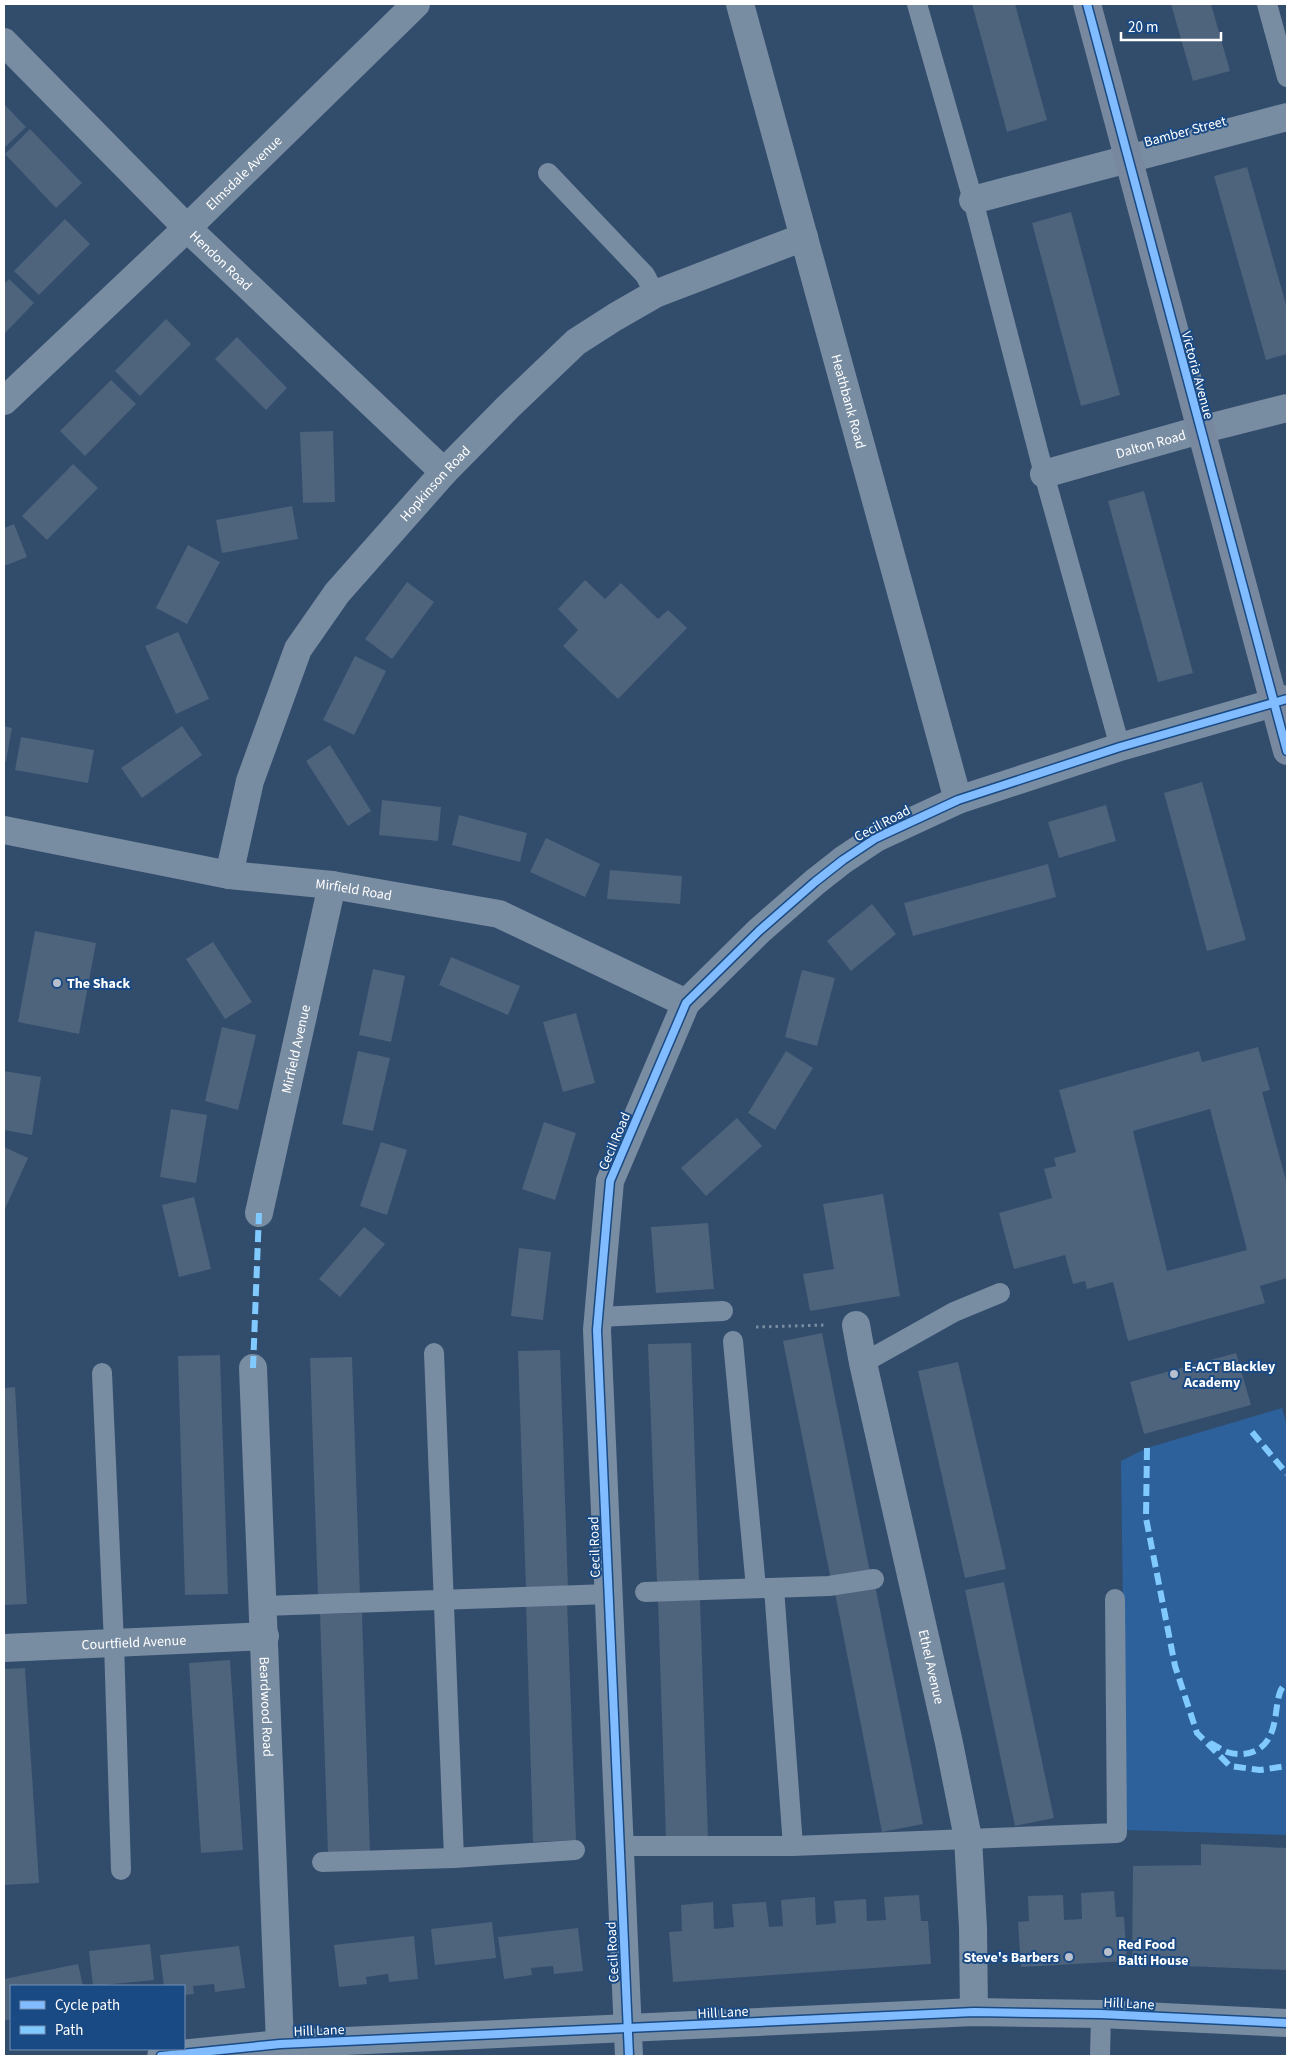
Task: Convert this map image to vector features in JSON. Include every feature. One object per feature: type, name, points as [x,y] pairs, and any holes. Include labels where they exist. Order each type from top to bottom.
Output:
[{"type":"main road","name":"Victoria Avenue","points":[[1087,4],[1200,430],[1281,701],[1287,751]]},
{"type":"street","name":"Elmsdale Avenue","points":[[4,402],[187,228],[416,4]]},
{"type":"street","name":"Heathbank Road","points":[[740,4],[958,800]]},
{"type":"street","name":"Hendon Road","points":[[4,42],[187,228],[444,472]]},
{"type":"street","name":"Bamber Street","points":[[973,200],[1287,117]]},
{"type":"street","name":"Hopkinson Road","points":[[229,875],[250,781],[298,649],[337,593],[444,472],[576,342],[655,294],[804,237]]},
{"type":"street","name":"Dalton Road","points":[[1044,474],[1200,430],[1287,408]]},
{"type":"street","name":"Cecil Road","points":[[628,2056],[597,1330],[610,1181],[686,1002],[759,930],[843,860],[876,838],[958,800],[1120,747],[1281,701]]},
{"type":"street","name":"Mirfield Road","points":[[4,830],[229,875],[332,885],[499,914],[686,1002]]},
{"type":"street","name":"Mirfield Avenue","points":[[259,1213],[332,885]]},
{"type":"street","name":"Ethel Avenue","points":[[856,1325],[863,1363],[950,1743],[968,1838],[973,1928],[974,2012]]},
{"type":"street","name":"Beardwood Road","points":[[253,1368],[280,2044]]},
{"type":"street","name":"Courtfield Avenue","points":[[4,1648],[265,1636]]},
{"type":"street","name":"Hill Lane","points":[[161,2056],[280,2044],[628,2030],[974,2012],[1101,2014],[1287,2023]]},
{"type":"lane","points":[[917,4],[973,200],[1044,474],[1120,747]]},
{"type":"lane","points":[[1268,4],[1287,77]]},
{"type":"lane","points":[[548,173],[645,275],[655,294]]},
{"type":"lane","points":[[863,1363],[954,1312],[1000,1293]]},
{"type":"lane","points":[[599,1317],[723,1311]]},
{"type":"lane","points":[[733,1341],[765,1588],[793,1846]]},
{"type":"lane","points":[[434,1353],[454,1858]]},
{"type":"lane","points":[[102,1373],[114,1643],[121,1870]]},
{"type":"lane","points":[[645,1592],[829,1586],[874,1579]]},
{"type":"lane","points":[[264,1606],[609,1594]]},
{"type":"lane","points":[[620,1846],[793,1846],[1117,1833],[1115,1599]]},
{"type":"lane","points":[[322,1862],[454,1858],[575,1850]]},
{"type":"lane","points":[[1100,2056],[1101,2014]]},
{"type":"shaded area","points":[[1282,1408],[1287,1426],[1287,1835],[1126,1830],[1121,1461],[1147,1448]]},
{"type":"building","points":[[972,4],[1015,4],[1047,120],[1007,132]]},
{"type":"building","points":[[1171,4],[1211,4],[1230,71],[1193,81]]},
{"type":"building","points":[[4,104],[26,127],[4,148]]},
{"type":"building","points":[[30,129],[82,183],[56,208],[5,154]]},
{"type":"building","points":[[1247,167],[1287,308],[1287,354],[1266,360],[1214,176]]},
{"type":"building","points":[[1071,212],[1120,395],[1081,406],[1032,223]]},
{"type":"building","points":[[65,219],[90,244],[39,295],[14,271]]},
{"type":"building","points":[[9,279],[34,303],[4,334],[4,284]]},
{"type":"building","points":[[166,319],[191,344],[140,396],[115,371]]},
{"type":"building","points":[[237,337],[287,388],[266,410],[215,359]]},
{"type":"building","points":[[111,380],[136,404],[85,456],[60,431]]},
{"type":"building","points":[[333,431],[335,502],[303,503],[300,432]]},
{"type":"building","points":[[73,464],[98,488],[47,540],[22,516]]},
{"type":"building","points":[[1144,491],[1193,673],[1158,682],[1108,501]]},
{"type":"building","points":[[292,506],[298,539],[222,553],[216,520]]},
{"type":"building","points":[[14,524],[27,557],[4,566],[4,528]]},
{"type":"building","points":[[188,545],[220,562],[187,624],[156,608]]},
{"type":"building","points":[[585,580],[605,599],[621,583],[658,619],[668,610],[687,628],[618,699],[563,646],[578,630],[558,609]]},
{"type":"building","points":[[407,582],[434,602],[392,659],[365,639]]},
{"type":"building","points":[[178,632],[209,699],[176,714],[145,646]]},
{"type":"building","points":[[355,656],[386,671],[354,735],[323,720]]},
{"type":"building","points":[[4,726],[12,728],[6,761],[4,761]]},
{"type":"building","points":[[182,726],[202,755],[142,798],[121,768]]},
{"type":"building","points":[[21,737],[94,750],[88,783],[15,770]]},
{"type":"building","points":[[330,745],[371,811],[348,826],[306,761]]},
{"type":"building","points":[[1202,782],[1246,940],[1207,951],[1164,793]]},
{"type":"building","points":[[382,800],[441,807],[438,841],[379,835]]},
{"type":"building","points":[[1106,805],[1116,841],[1059,858],[1048,822]]},
{"type":"building","points":[[459,815],[527,833],[520,862],[452,845]]},
{"type":"building","points":[[546,838],[600,864],[585,897],[530,872]]},
{"type":"building","points":[[1048,864],[1056,897],[913,936],[904,903]]},
{"type":"building","points":[[610,870],[682,876],[680,904],[607,899]]},
{"type":"building","points":[[872,904],[896,934],[851,971],[827,941]]},
{"type":"building","name":"The Shack","points":[[35,931],[96,943],[79,1034],[18,1022]]},
{"type":"building","points":[[213,942],[252,1002],[225,1019],[186,959]]},
{"type":"building","points":[[451,957],[520,986],[508,1015],[439,985]]},
{"type":"building","points":[[373,969],[405,976],[391,1042],[359,1035]]},
{"type":"building","points":[[802,970],[835,978],[817,1046],[785,1037]]},
{"type":"building","points":[[576,1013],[595,1083],[563,1092],[543,1022]]},
{"type":"building","points":[[222,1027],[256,1035],[238,1110],[205,1101]]},
{"type":"building","points":[[1258,1047],[1270,1090],[1262,1092],[1287,1184],[1287,1278],[1260,1286],[1265,1303],[1128,1341],[1113,1282],[1087,1289],[1085,1281],[1073,1284],[1065,1255],[1014,1269],[999,1213],[1052,1198],[1044,1169],[1056,1166],[1054,1158],[1076,1152],[1059,1090],[1199,1051],[1202,1062]],"holes":[[[1210,1109],[1247,1250],[1167,1271],[1133,1131]]]},
{"type":"building","points":[[358,1051],[390,1058],[373,1131],[342,1124]]},
{"type":"building","points":[[786,1051],[813,1068],[775,1130],[748,1113]]},
{"type":"building","points":[[4,1071],[41,1077],[32,1135],[4,1130]]},
{"type":"building","points":[[171,1109],[207,1115],[196,1183],[160,1177]]},
{"type":"building","points":[[737,1118],[762,1146],[706,1196],[681,1168]]},
{"type":"building","points":[[544,1122],[576,1133],[555,1200],[522,1189]]},
{"type":"building","points":[[381,1142],[407,1150],[387,1215],[360,1206]]},
{"type":"building","points":[[4,1147],[28,1158],[4,1211]]},
{"type":"building","points":[[883,1194],[900,1296],[810,1311],[803,1274],[834,1269],[823,1204]]},
{"type":"building","points":[[194,1197],[211,1269],[179,1277],[162,1205]]},
{"type":"building","points":[[708,1223],[714,1289],[656,1293],[651,1227]]},
{"type":"building","points":[[364,1227],[385,1244],[340,1297],[319,1279]]},
{"type":"building","points":[[519,1248],[551,1252],[543,1320],[511,1316]]},
{"type":"building","points":[[822,1333],[870,1572],[831,1580],[783,1341]]},
{"type":"building","points":[[691,1343],[699,1581],[657,1583],[648,1344]]},
{"type":"building","points":[[560,1350],[568,1589],[526,1590],[518,1351]]},
{"type":"building","points":[[1236,1353],[1251,1405],[1144,1434],[1130,1382]]},
{"type":"building","points":[[220,1355],[228,1594],[185,1595],[178,1356]]},
{"type":"building","points":[[352,1357],[360,1596],[318,1597],[310,1358]]},
{"type":"building","points":[[958,1362],[1006,1569],[965,1578],[918,1371]]},
{"type":"building","points":[[15,1387],[27,1604],[4,1605],[4,1388]]},
{"type":"building","points":[[1004,1582],[1054,1818],[1015,1826],[965,1590]]},
{"type":"building","points":[[875,1585],[923,1824],[882,1832],[835,1593]]},
{"type":"building","points":[[700,1599],[708,1838],[666,1839],[658,1600]]},
{"type":"building","points":[[567,1601],[576,1840],[533,1842],[526,1603]]},
{"type":"building","points":[[362,1613],[370,1852],[328,1853],[320,1614]]},
{"type":"building","points":[[230,1660],[243,1850],[201,1853],[189,1663]]},
{"type":"building","points":[[25,1668],[39,1883],[4,1885],[4,1669]]},
{"type":"building","points":[[1201,1844],[1287,1848],[1287,1970],[1132,1964],[1133,1866],[1201,1865]]},
{"type":"building","points":[[1114,1891],[1116,1917],[1124,1917],[1127,1961],[1021,1967],[1018,1922],[1029,1921],[1028,1896],[1063,1895],[1064,1920],[1082,1919],[1081,1893]]},
{"type":"building","points":[[919,1895],[921,1921],[928,1921],[931,1964],[673,1982],[669,1932],[682,1931],[681,1905],[713,1902],[714,1929],[734,1927],[732,1904],[766,1902],[769,1927],[783,1926],[781,1900],[815,1897],[816,1925],[836,1923],[834,1901],[866,1899],[867,1921],[886,1920],[884,1897]]},
{"type":"building","points":[[492,1922],[496,1958],[435,1965],[431,1929]]},
{"type":"building","points":[[578,1928],[583,1971],[554,1974],[553,1966],[531,1968],[532,1975],[504,1979],[498,1937]]},
{"type":"building","points":[[414,1936],[418,1979],[389,1982],[388,1974],[366,1977],[367,1984],[339,1987],[334,1945]]},
{"type":"building","points":[[150,1944],[154,1980],[93,1985],[89,1951]]},
{"type":"building","points":[[239,1946],[245,1988],[215,1992],[214,1984],[193,1986],[194,1994],[185,1995],[185,1985],[164,1985],[160,1955]]},
{"type":"building","points":[[78,1964],[83,1985],[10,1985],[10,2019],[4,2021],[4,1979]]},
{"type":"marked path","points":[[253,1368],[259,1213]]},
{"type":"marked path","points":[[1252,1432],[1287,1474]]},
{"type":"marked path","points":[[1147,1448],[1146,1518],[1175,1666],[1197,1733],[1230,1766],[1260,1770],[1287,1766]]},
{"type":"marked path","points":[[1210,1743],[1234,1754],[1246,1754],[1257,1750],[1271,1735],[1279,1696],[1282,1688],[1287,1683]]},
{"type":"cycle path","points":[[1087,4],[1287,751]]},
{"type":"cycle path","points":[[629,2056],[597,1330],[610,1181],[686,1003],[759,931],[815,882],[876,838],[958,800],[1120,747],[1287,699]]},
{"type":"cycle path","points":[[161,2056],[280,2044],[974,2012],[1101,2014],[1287,2023]]},
{"type":"place","name":"The Shack","points":[[57,983]]},
{"type":"place","name":"E-ACT Blackley Academy","points":[[1174,1374]]},
{"type":"place","name":"Red Food Balti House","points":[[1108,1952]]},
{"type":"place","name":"Steve's Barbers","points":[[1069,1957]]}]
